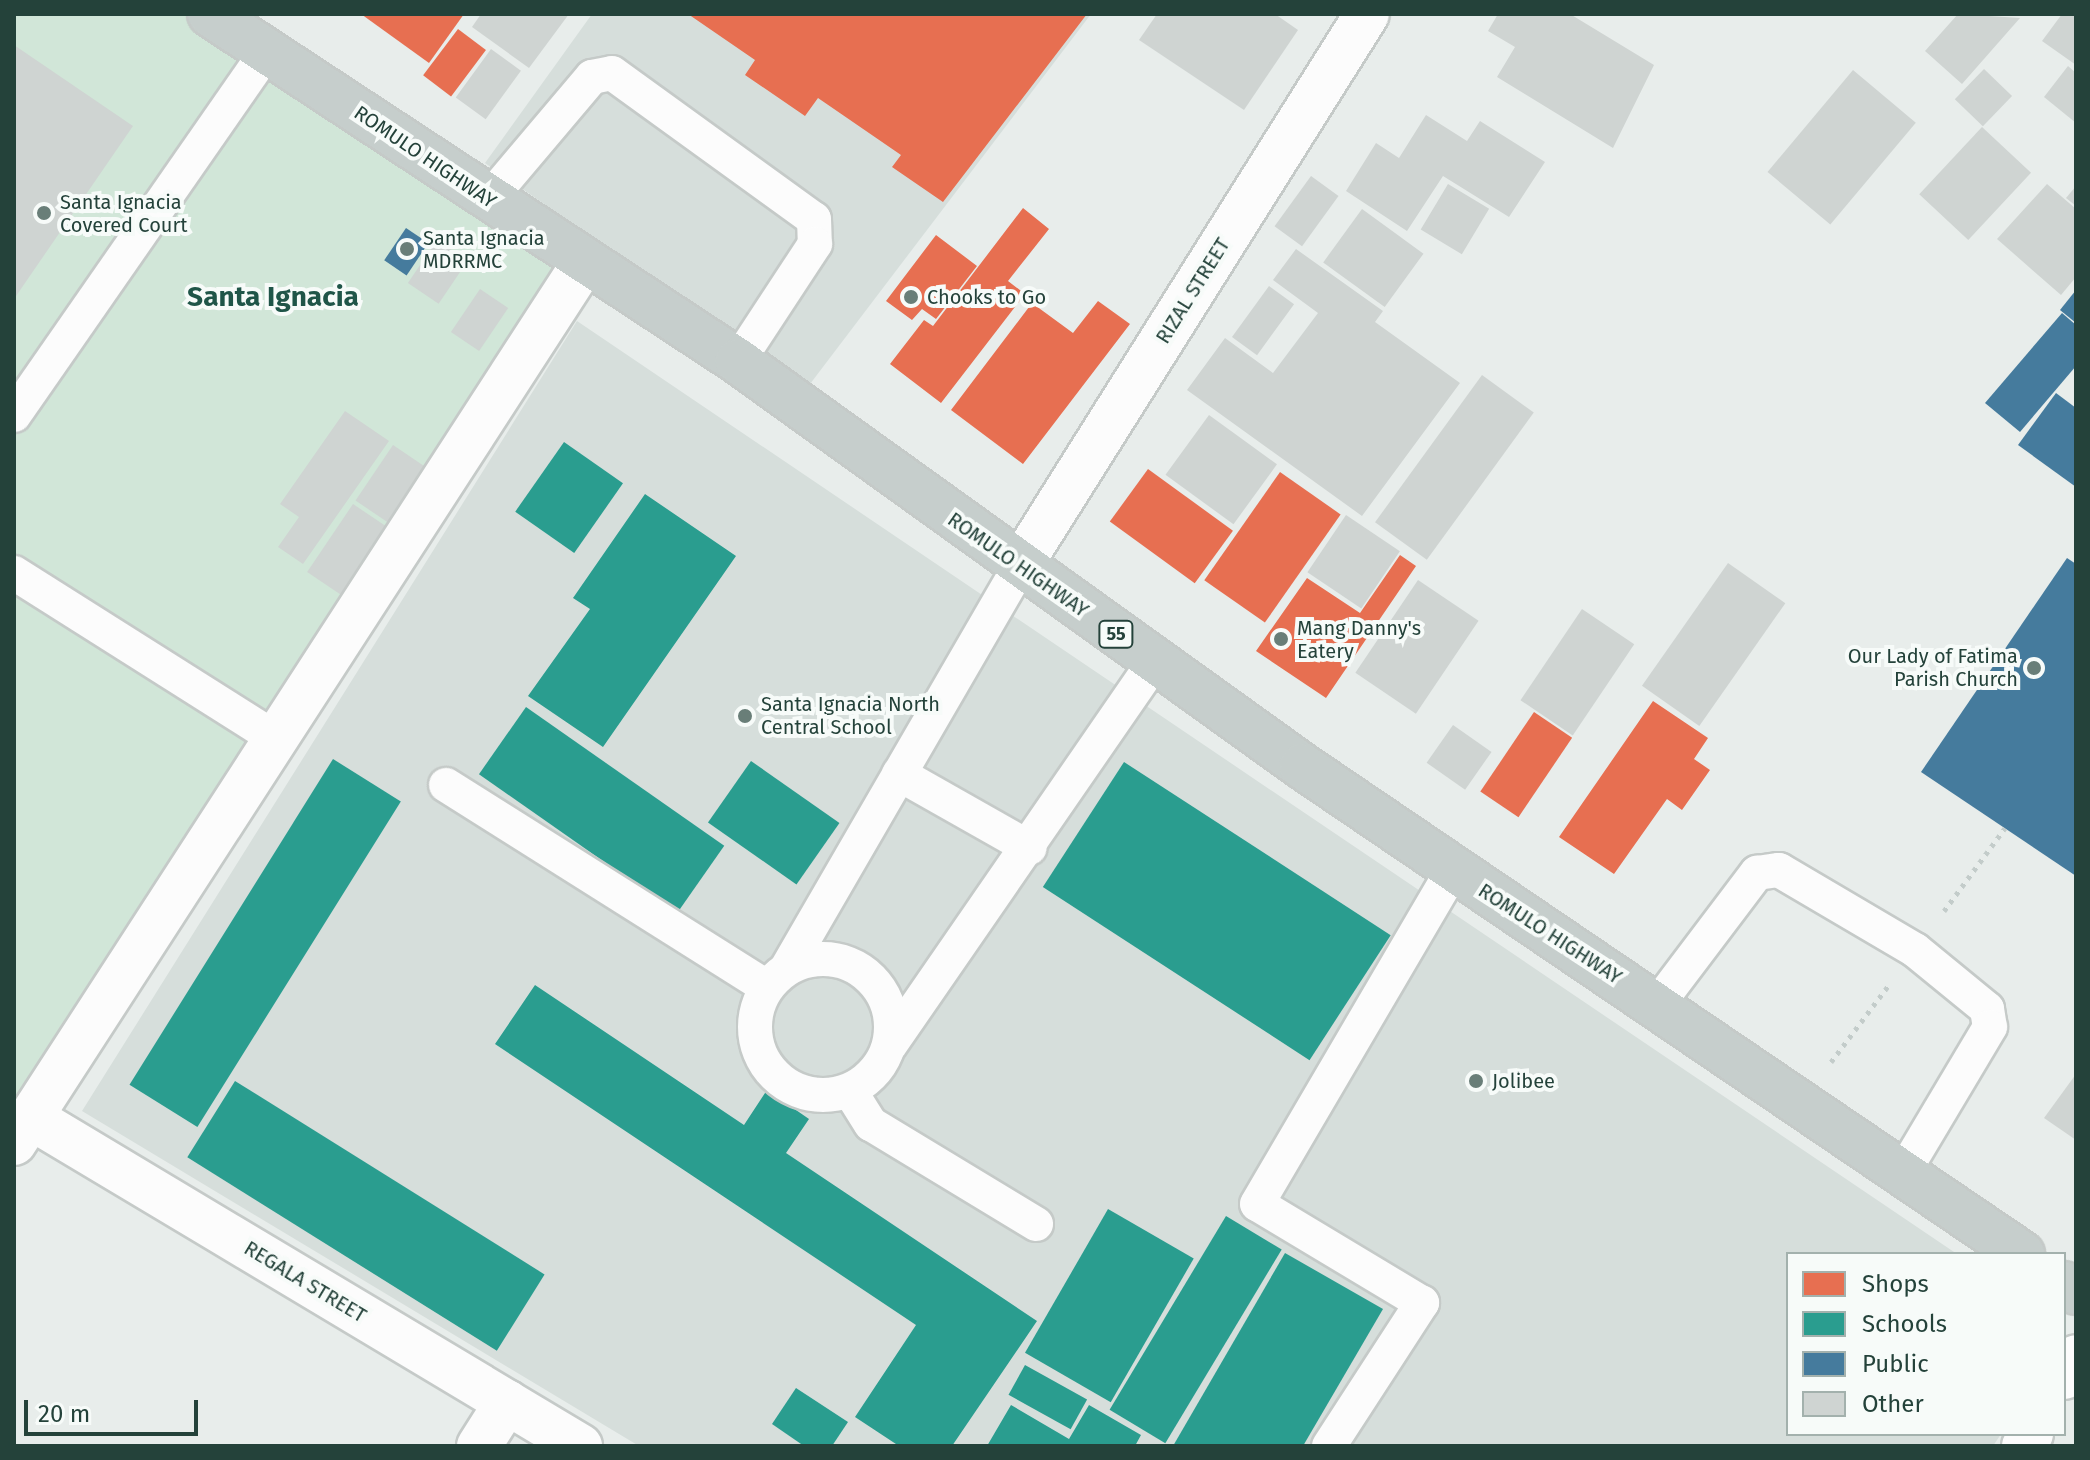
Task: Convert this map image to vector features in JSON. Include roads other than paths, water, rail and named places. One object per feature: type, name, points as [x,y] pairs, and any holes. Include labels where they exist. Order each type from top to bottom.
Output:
[{"type":"highway","name":"ROMULO HIGHWAY","points":[[210,14],[488,200],[738,361],[1019,567],[1453,870],[1802,1101],[2019,1252]]},
{"type":"street","name":"RIZAL STREET","points":[[1019,567],[1367,14]]},
{"type":"street","points":[[22,1130],[273,737],[584,263]]},
{"type":"street","name":"REGALA STREET","points":[[22,1130],[580,1446]]},
{"type":"street","points":[[479,1446],[507,1402]]},
{"type":"lane","points":[[14,415],[266,52]]},
{"type":"lane","points":[[488,200],[592,77],[612,73],[814,219],[815,244],[738,361]]},
{"type":"lane","points":[[1019,567],[754,1019],[759,1055],[792,1087],[815,1096],[850,1091],[878,1069],[890,1045],[1030,848],[1156,660]]},
{"type":"lane","points":[[14,573],[273,737]]},
{"type":"lane","points":[[899,774],[1030,848]]},
{"type":"lane","points":[[446,785],[777,978],[840,960],[865,971],[884,992],[890,1045]]},
{"type":"lane","points":[[1329,1446],[1422,1303],[1257,1204],[1453,870]]},
{"type":"lane","points":[[1657,1005],[1757,873],[1779,870],[1915,950],[1987,1009],[1990,1027],[1904,1171]]},
{"type":"lane","points":[[850,1091],[871,1124],[1036,1224]]},
{"type":"place","name":"Santa Ignacia Covered Court","points":[[44,213]]},
{"type":"place","name":"Santa Ignacia MDRRMC","points":[[407,249]]},
{"type":"place","name":"Chooks to Go","points":[[911,297]]},
{"type":"place","name":"Mang Danny's Eatery","points":[[1281,639]]},
{"type":"place","name":"Our Lady of Fatima Parish Church","points":[[2034,668]]},
{"type":"place","name":"Santa Ignacia North Central School","points":[[745,716]]},
{"type":"place","name":"Jolibee","points":[[1476,1081]]},
{"type":"district","name":"Santa Ignacia","points":[[273,297]]}]
